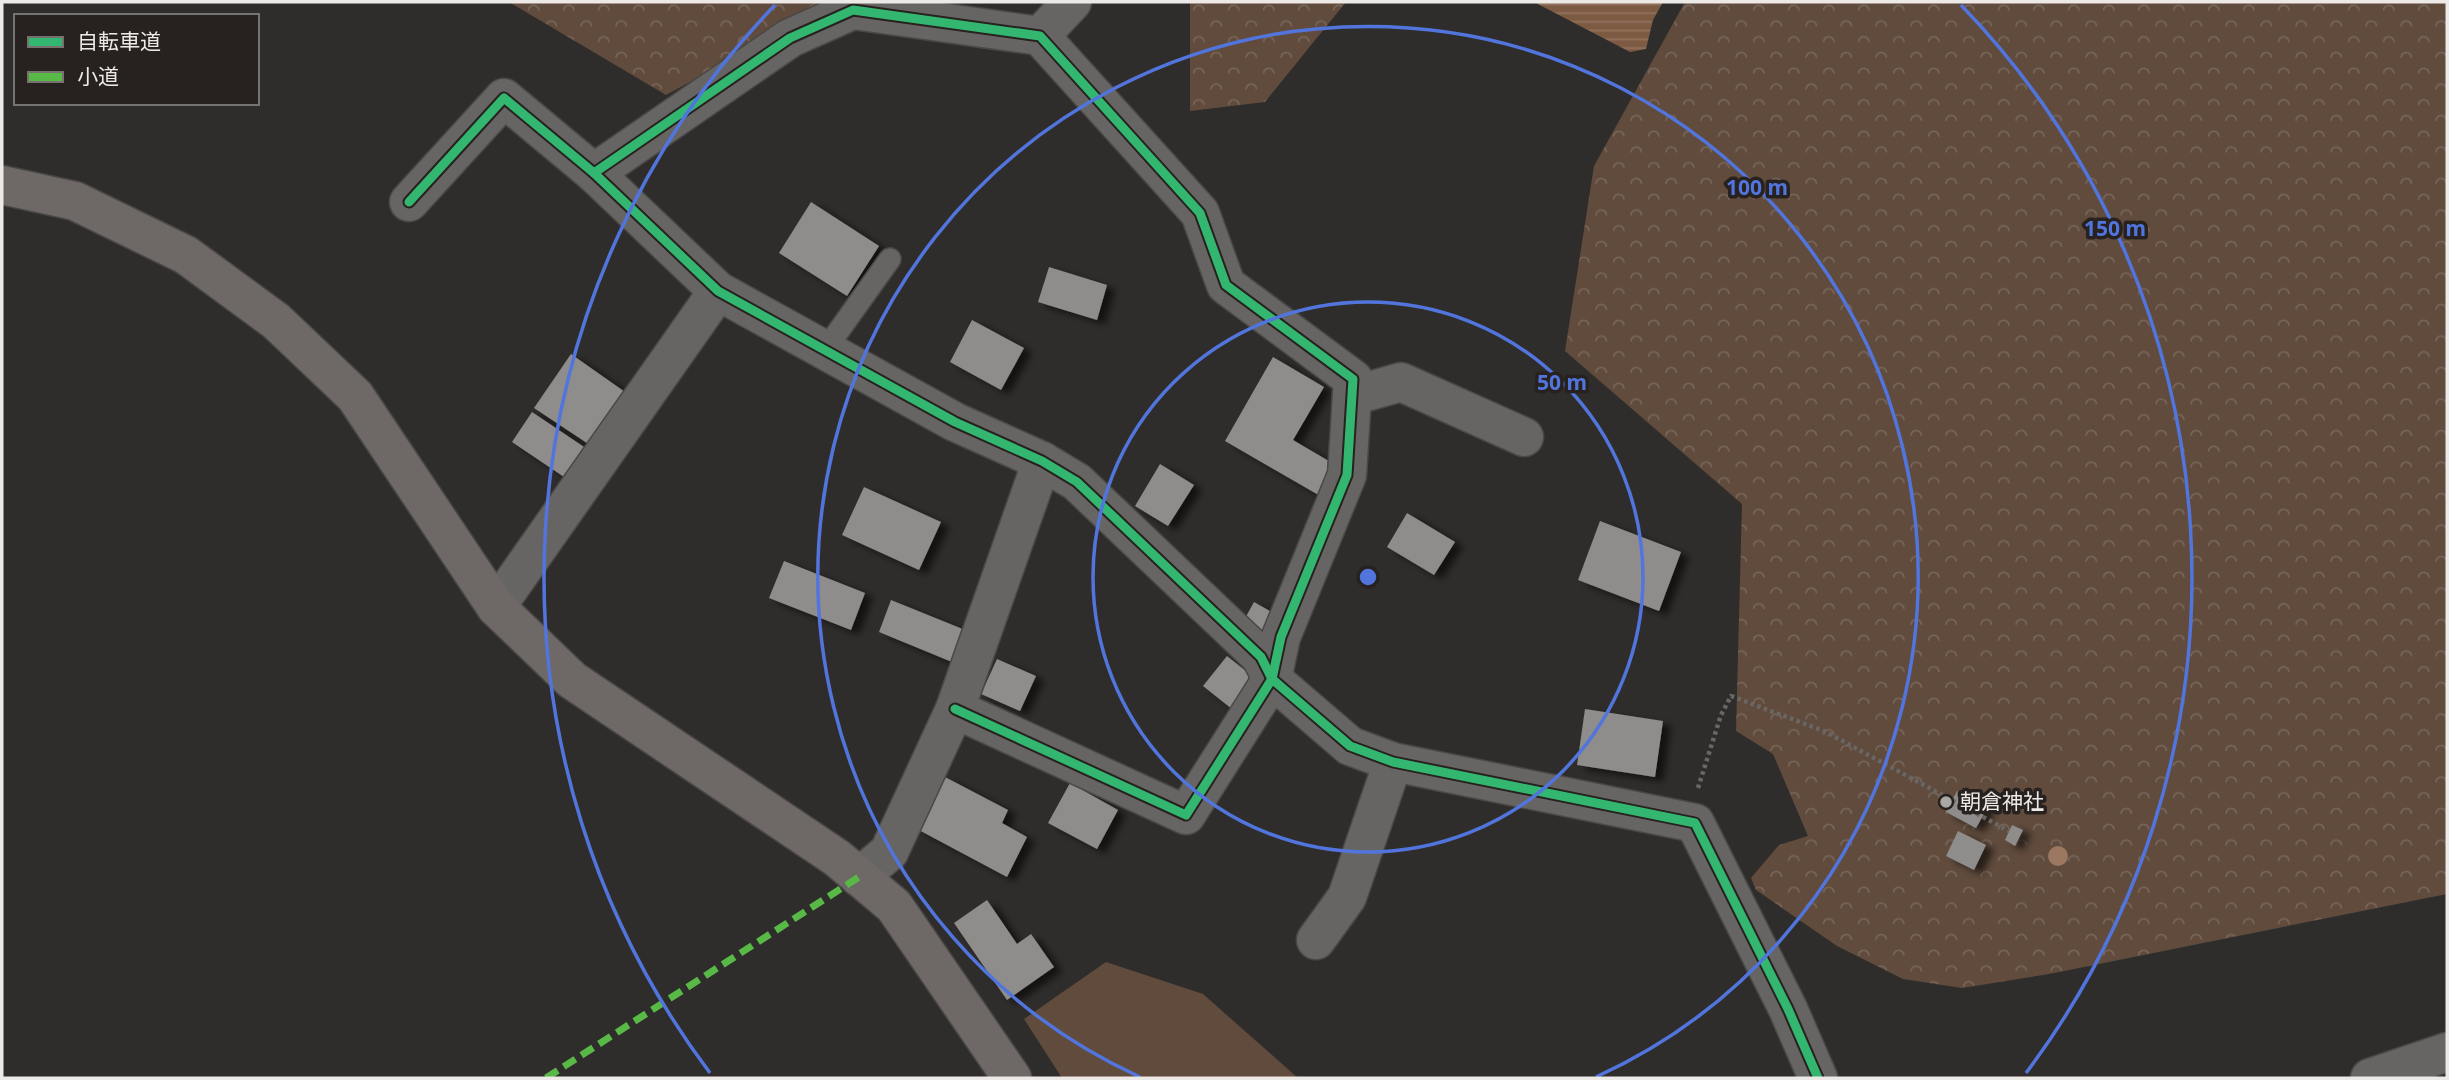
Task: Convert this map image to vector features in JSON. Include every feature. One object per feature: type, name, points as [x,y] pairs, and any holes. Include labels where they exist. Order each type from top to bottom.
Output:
[{"type":"street","points":[[1040,36],[1072,2]]},
{"type":"street","points":[[594,173],[790,38],[853,10],[1040,36],[1200,212],[1226,285],[1353,379],[1347,475],[1281,637],[1272,679],[1186,815],[955,709]]},
{"type":"street","points":[[409,202],[504,98],[594,173],[718,291],[955,422],[1042,461],[1087,491],[1261,657],[1272,679],[1350,746],[1393,762],[1695,824],[1788,1009],[1818,1078]]},
{"type":"street","points":[[2,185],[75,201],[186,255],[276,321],[355,396],[496,607],[572,680],[836,858],[894,906],[1012,1078]]},
{"type":"street","points":[[496,607],[718,291]]},
{"type":"street","points":[[1352,396],[1401,382],[1524,437]]},
{"type":"street","points":[[859,877],[889,852],[955,709],[1042,461]]},
{"type":"street","points":[[1316,940],[1347,897],[1393,762]]},
{"type":"street","points":[[2370,1078],[2447,1052]]},
{"type":"lane","points":[[825,350],[890,259]]},
{"type":"path","points":[[1688,822],[1721,715],[1731,696],[1824,731],[2009,831]]},
{"type":"green space","points":[[509,2],[837,2],[666,95]]},
{"type":"green space","points":[[1190,2],[1346,2],[1265,102],[1190,111]]},
{"type":"green space","points":[[1685,2],[2447,2],[2447,894],[2049,974],[1962,988],[1903,979],[1837,946],[1756,890],[1751,878],[1779,845],[1808,836],[1773,754],[1736,731],[1742,504],[1565,351],[1594,166]]},
{"type":"green space","points":[[1106,962],[1203,994],[1298,1078],[1062,1078],[1024,1019]]},
{"type":"shaded area","points":[[1534,2],[1663,2],[1653,20],[1646,49],[1630,52]]},
{"type":"building","points":[[811,202],[879,246],[847,296],[779,253]]},
{"type":"building","points":[[1049,267],[1107,285],[1097,320],[1038,302]]},
{"type":"building","points":[[972,320],[1024,348],[1001,390],[950,362]]},
{"type":"building","points":[[571,354],[635,399],[599,451],[534,408]]},
{"type":"building","points":[[1273,357],[1324,387],[1293,440],[1339,467],[1322,497],[1225,441]]},
{"type":"building","points":[[532,412],[596,455],[576,485],[512,442]]},
{"type":"building","points":[[1160,464],[1194,485],[1168,526],[1135,506]]},
{"type":"building","points":[[864,487],[941,522],[919,570],[842,535]]},
{"type":"building","points":[[1407,513],[1455,542],[1434,575],[1387,547]]},
{"type":"building","points":[[1600,521],[1681,552],[1659,611],[1578,580]]},
{"type":"building","points":[[784,561],[865,593],[851,630],[769,598]]},
{"type":"building","points":[[891,600],[965,630],[952,662],[879,632]]},
{"type":"building","points":[[1254,602],[1277,615],[1266,634],[1243,622]]},
{"type":"building","points":[[1227,656],[1261,683],[1237,713],[1203,686]]},
{"type":"building","points":[[997,659],[1036,676],[1020,711],[981,694]]},
{"type":"building","points":[[1585,709],[1663,721],[1655,777],[1577,765]]},
{"type":"building","points":[[945,777],[1008,810],[1002,823],[1027,837],[1007,877],[917,829]]},
{"type":"building","points":[[1070,783],[1118,810],[1097,849],[1048,823]]},
{"type":"building","points":[[1957,791],[1988,807],[1976,828],[1946,812]]},
{"type":"building","points":[[2012,825],[2023,830],[2015,846],[2005,840]]},
{"type":"building","points":[[1958,831],[1986,845],[1974,870],[1946,856]]},
{"type":"building","points":[[987,900],[1017,944],[1031,934],[1054,967],[1007,1000],[954,923]]},
{"type":"marked path","points":[[546,1078],[859,877]]},
{"type":"cycle path","points":[[594,173],[790,38],[853,10],[1040,36],[1200,213],[1226,285],[1353,379],[1347,475],[1281,637],[1272,679],[1186,815],[955,709]]},
{"type":"cycle path","points":[[409,202],[504,98],[594,173],[718,291],[955,422],[1042,461],[1077,482],[1261,657],[1272,679],[1350,746],[1393,762],[1695,823],[1788,1009],[1818,1078]]},
{"type":"place","name":"朝倉神社","points":[[1946,802]]}]
